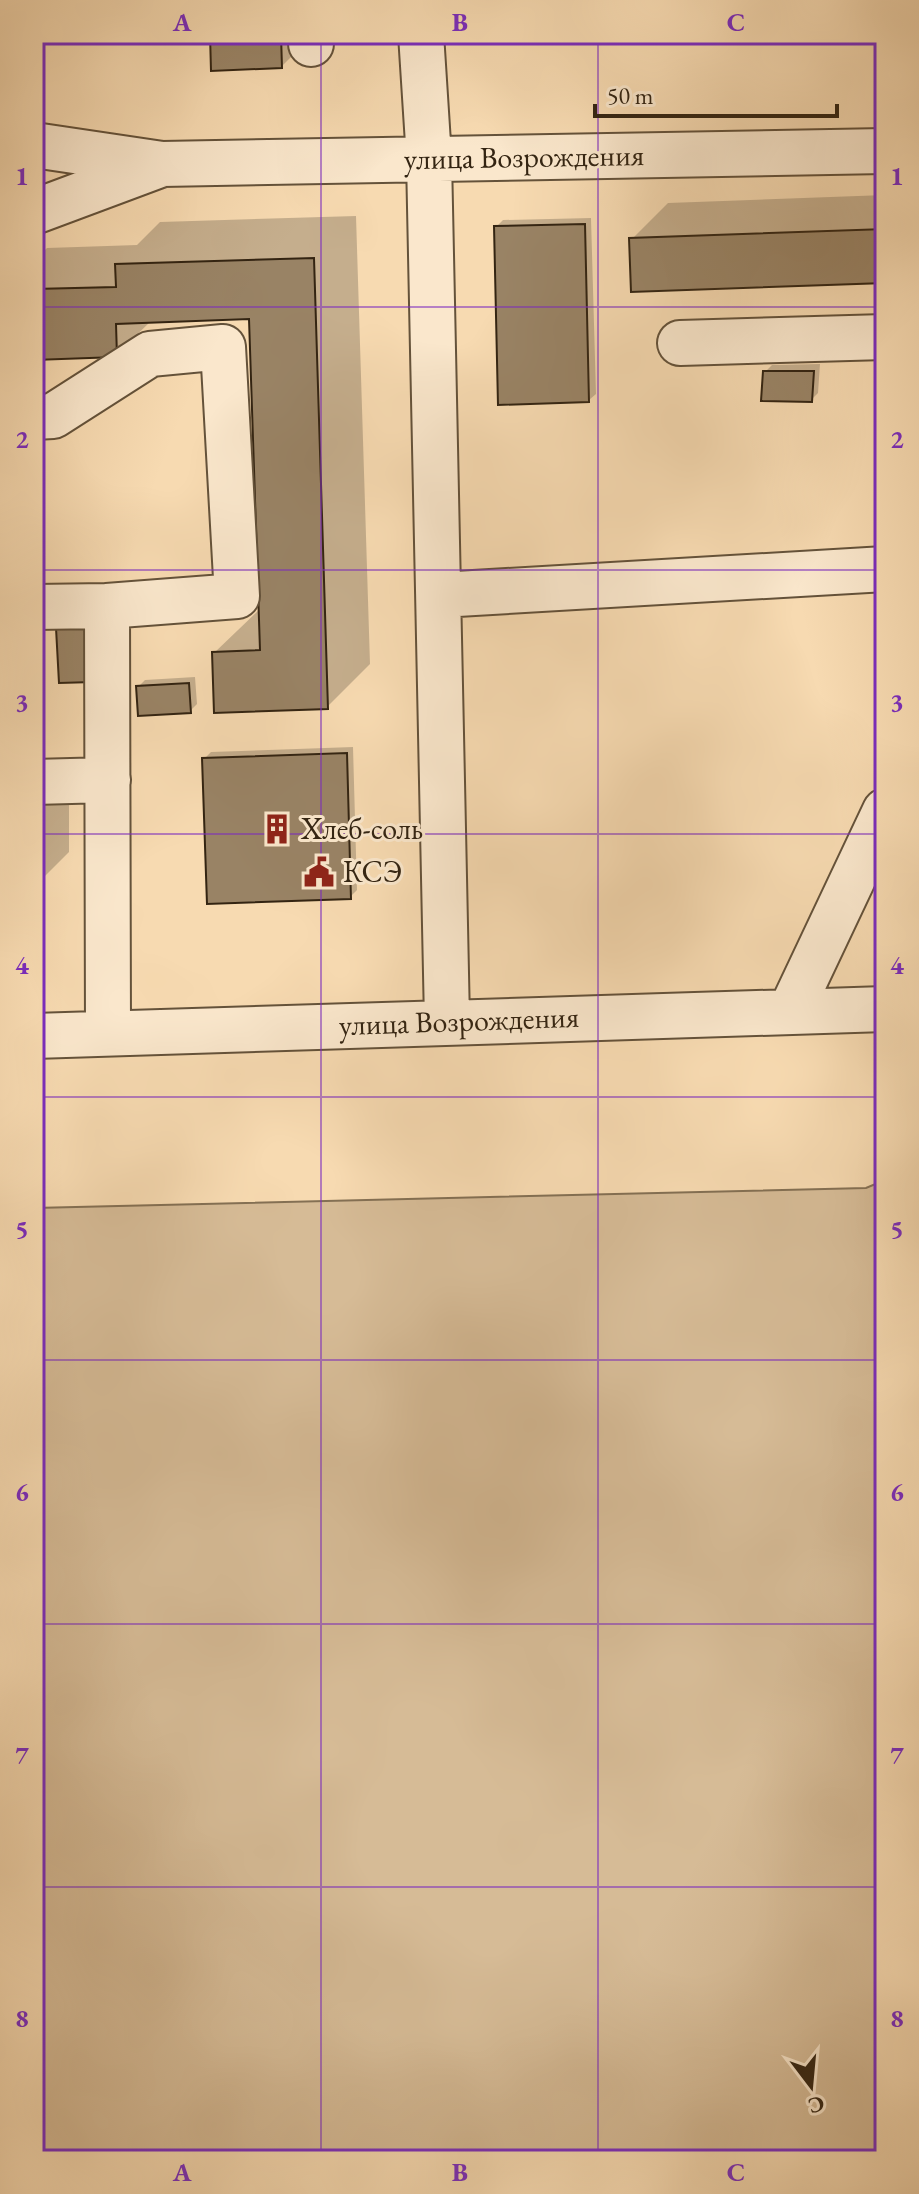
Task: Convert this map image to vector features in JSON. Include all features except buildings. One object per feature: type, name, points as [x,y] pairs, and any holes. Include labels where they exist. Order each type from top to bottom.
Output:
[{"type":"street","points":[[421,34],[429,159],[447,1021]]},
{"type":"street","name":"улица Возрождения","points":[[34,145],[162,164],[885,151]]},
{"type":"street","name":"улица Возрождения","points":[[34,212],[162,164]]},
{"type":"street","points":[[680,343],[885,337]]},
{"type":"street","points":[[34,417],[53,416],[150,354],[223,347],[237,596],[107,606],[34,607]]},
{"type":"street","points":[[440,595],[885,569]]},
{"type":"street","points":[[107,606],[108,1033]]},
{"type":"street","points":[[34,782],[108,780]]},
{"type":"street","points":[[791,1010],[885,811]]},
{"type":"street","name":"улица Возрождения","points":[[34,1036],[885,1009]]},
{"type":"shaded area","points":[[885,1180],[885,2160],[34,2160],[34,1208],[866,1188]]},
{"type":"place","name":"Хлеб-соль","points":[[277,829]]},
{"type":"place","name":"КСЭ","points":[[319,872]]}]
